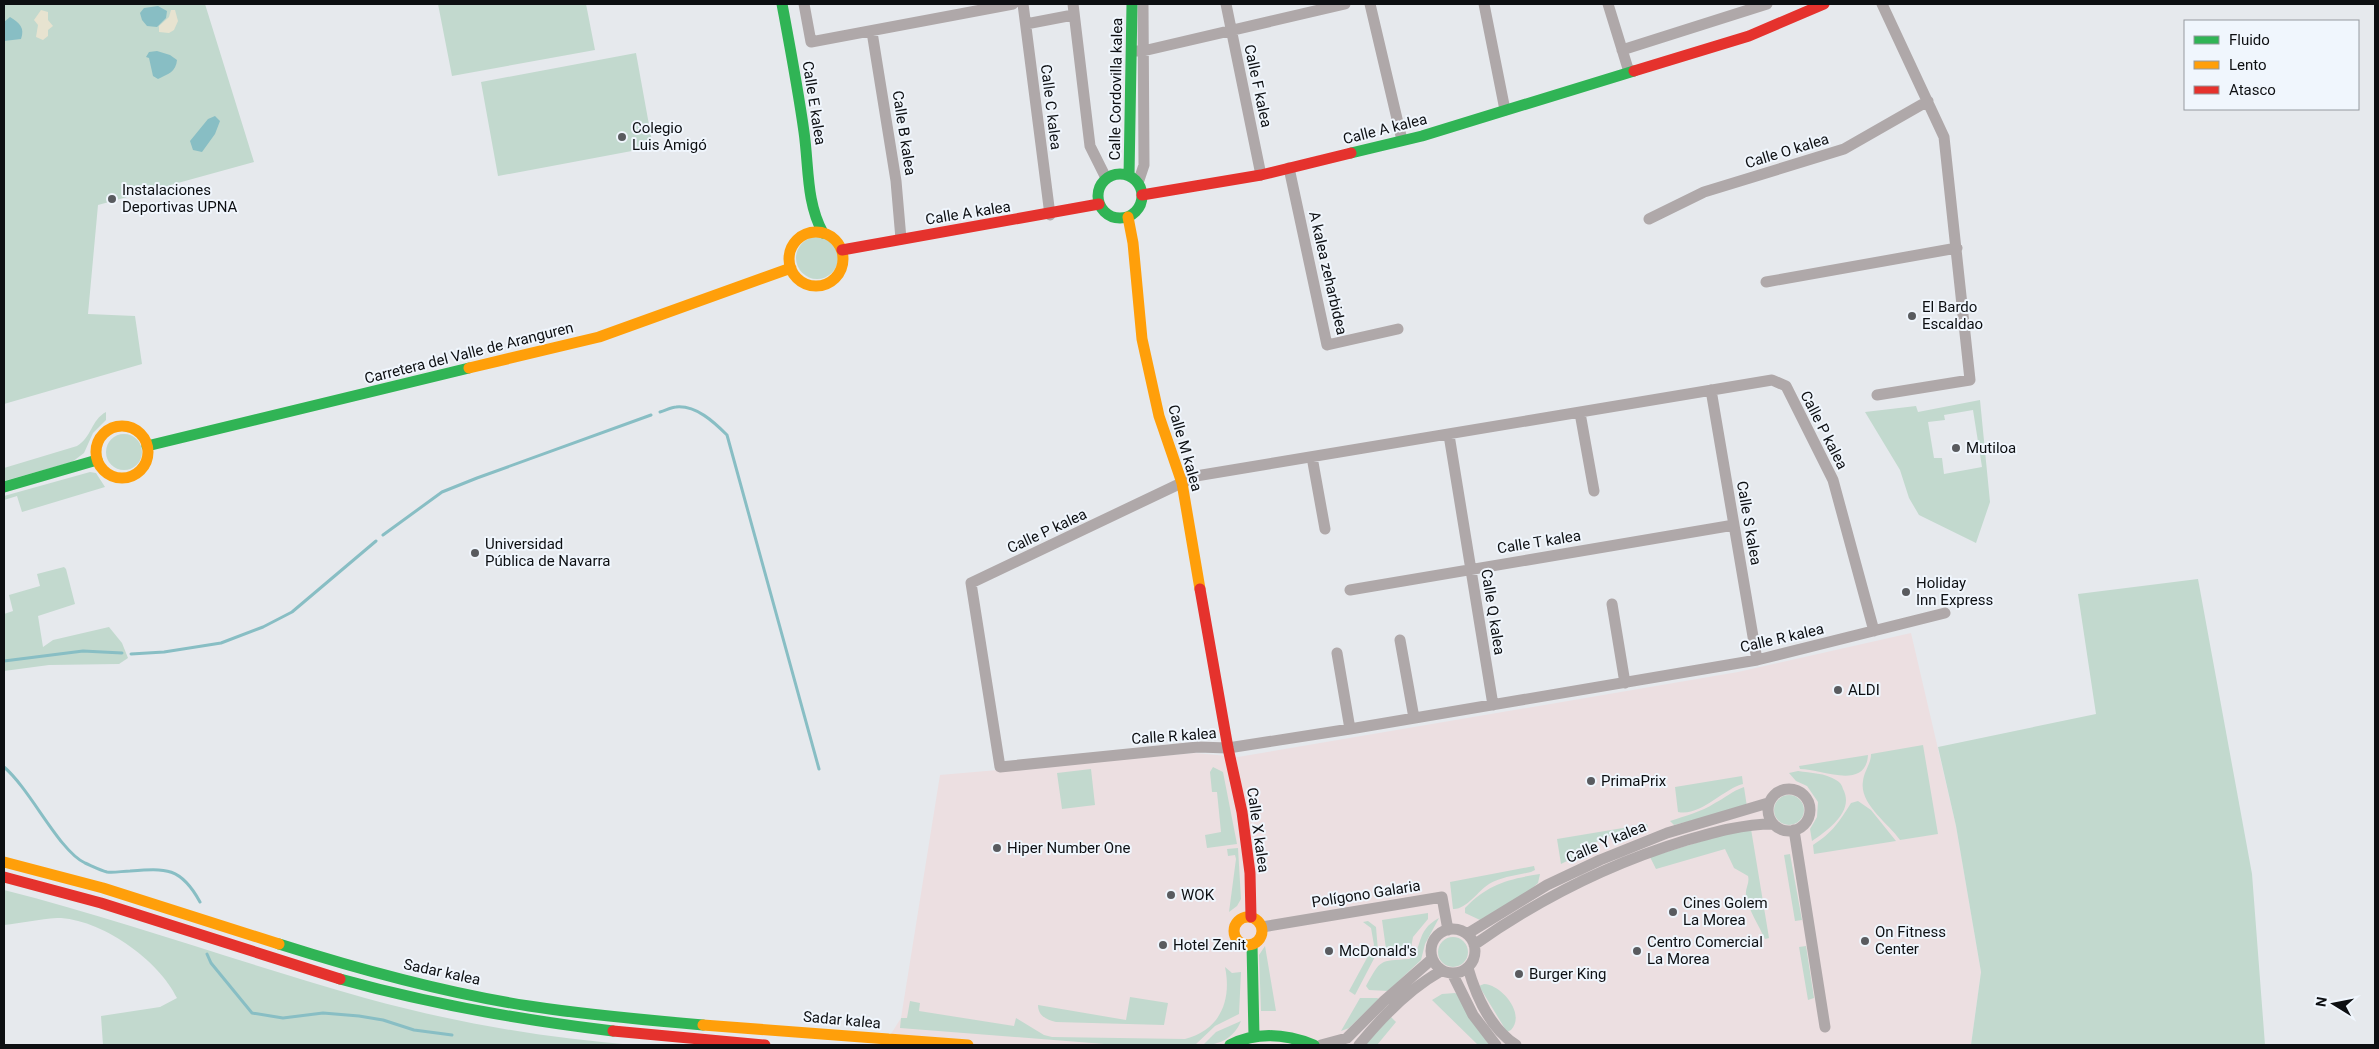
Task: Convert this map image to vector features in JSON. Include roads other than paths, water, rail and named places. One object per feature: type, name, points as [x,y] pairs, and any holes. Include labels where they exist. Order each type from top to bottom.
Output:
[{"type":"main road","name":"Calle E kalea","points":[[782,4],[806,140],[812,207]]},
{"type":"main road","name":"Calle Cordovilla kalea","points":[[1129,176],[1137,51],[1132,4]]},
{"type":"main road","name":"Calle A kalea","points":[[1142,195],[1262,175],[1422,136],[1748,36],[1822,4]]},
{"type":"main road","points":[[1113,175],[1129,176],[1138,183],[1142,195],[1138,208],[1128,217],[1114,218],[1102,210],[1099,204],[1098,194],[1100,185],[1106,178],[1113,175]]},
{"type":"main road","name":"Calle A kalea","points":[[842,250],[1050,215],[1099,204]]},
{"type":"main road","points":[[812,207],[815,221],[824,233],[836,240],[842,250],[842,266],[833,281],[821,286],[811,286],[798,280],[791,268],[789,256],[794,244],[803,235],[812,207]]},
{"type":"main road","name":"Calle M kalea","points":[[1128,217],[1133,243],[1142,339],[1159,416],[1182,483],[1228,748]]},
{"type":"main road","points":[[803,235],[813,232],[824,233]]},
{"type":"main road","name":"Carretera del Valle de Aranguren","points":[[147,446],[599,337],[791,268]]},
{"type":"main road","points":[[116,426],[132,427],[139,432],[147,446],[147,460],[144,466],[132,476],[115,477],[101,468],[97,460],[96,445],[99,438],[104,432],[116,426]]},
{"type":"main road","points":[[4,487],[97,460]]},
{"type":"main road","name":"Calle X kalea","points":[[1228,748],[1242,812],[1250,872],[1251,917]]},
{"type":"main road","name":"Sadar kalea","points":[[4,862],[94,886],[325,959],[396,977],[547,1008],[660,1020],[968,1045]]},
{"type":"main road","name":"Sadar kalea","points":[[4,877],[90,901],[387,992],[462,1010],[550,1024],[765,1045]]},
{"type":"main road","points":[[1251,917],[1258,921],[1262,927],[1261,937],[1252,945],[1244,946],[1237,942],[1233,930],[1241,918],[1251,917]]},
{"type":"main road","points":[[1252,945],[1254,1036]]},
{"type":"main road","points":[[1230,1045],[1254,1036],[1294,1038],[1314,1045]]},
{"type":"street","points":[[804,4],[811,42],[1013,4]]},
{"type":"street","name":"Calle C kalea","points":[[1023,4],[1050,215]]},
{"type":"street","points":[[1138,183],[1144,166],[1137,51],[1142,4]]},
{"type":"street","name":"Calle F kalea","points":[[1226,4],[1262,175]]},
{"type":"street","points":[[1137,51],[1345,4]]},
{"type":"street","points":[[1370,4],[1402,140]]},
{"type":"street","points":[[1484,4],[1505,110]]},
{"type":"street","points":[[1608,4],[1629,72]]},
{"type":"street","points":[[1622,50],[1766,4]]},
{"type":"street","points":[[1877,395],[1970,380],[1944,137],[1882,4]]},
{"type":"street","points":[[1026,24],[1073,9],[1090,146],[1106,178]]},
{"type":"street","name":"Calle B kalea","points":[[872,32],[896,181],[901,239]]},
{"type":"street","name":"Calle O kalea","points":[[1649,219],[1704,192],[1844,150],[1928,101]]},
{"type":"street","name":"A kalea zeharbidea","points":[[1289,168],[1327,345],[1398,329]]},
{"type":"street","points":[[1766,282],[1957,248]]},
{"type":"street","name":"Calle P kalea","points":[[1000,767],[971,583],[1196,476],[1772,380],[1786,386],[1833,480],[1874,631]]},
{"type":"street","name":"Calle S kalea","points":[[1711,390],[1758,660]]},
{"type":"street","points":[[1580,413],[1594,491]]},
{"type":"street","name":"Calle Q kalea","points":[[1449,435],[1493,705]]},
{"type":"street","points":[[1312,457],[1325,530]]},
{"type":"street","name":"Calle T kalea","points":[[1350,590],[1734,525]]},
{"type":"street","points":[[1612,604],[1625,683]]},
{"type":"street","name":"Calle R kalea","points":[[1000,767],[1198,747],[1228,748],[1350,729],[1758,660],[1945,613]]},
{"type":"street","points":[[1400,640],[1414,718]]},
{"type":"street","points":[[1337,653],[1350,729]]},
{"type":"street","points":[[1784,789],[1799,791],[1806,798],[1809,806],[1807,820],[1794,830],[1785,831],[1773,824],[1769,817],[1768,803],[1774,794],[1784,789]]},
{"type":"street","name":"Calle Y kalea","points":[[1467,934],[1547,884],[1600,860],[1667,834],[1768,803]]},
{"type":"street","name":"Calle Y kalea","points":[[1474,945],[1550,897],[1645,854],[1712,833],[1753,824],[1773,824]]},
{"type":"street","points":[[1794,830],[1825,1027]]},
{"type":"street","name":"Polígono Galaria","points":[[1262,927],[1442,897],[1448,930]]},
{"type":"street","points":[[1496,1045],[1473,1015],[1446,972],[1432,959],[1432,944],[1436,938],[1448,930],[1461,930],[1467,934],[1474,945],[1474,957],[1468,968],[1473,984],[1486,1010],[1506,1038],[1516,1045]]},
{"type":"street","points":[[1321,1045],[1347,1038],[1384,1001],[1432,959]]},
{"type":"street","points":[[1359,1045],[1380,1019],[1427,980],[1446,972],[1468,968]]},
{"type":"street","points":[[658,1036],[660,1020]]},
{"type":"water","points":[[158,6],[167,11],[166,18],[157,27],[147,26],[142,20],[140,13],[144,8]]},
{"type":"water","points":[[10,17],[21,26],[21,39],[4,41],[4,22]]},
{"type":"water","points":[[157,51],[170,55],[177,60],[173,70],[158,79],[153,76],[149,58],[146,57],[149,52]]},
{"type":"water","points":[[215,116],[220,121],[215,134],[202,152],[193,150],[190,141],[208,119]]},
{"type":"waterway","points":[[660,412],[674,407],[691,409],[704,415],[727,435],[819,769]]},
{"type":"waterway","points":[[383,535],[442,492],[651,415]]},
{"type":"waterway","points":[[131,654],[164,652],[221,643],[263,627],[292,612],[376,541]]},
{"type":"waterway","points":[[4,661],[83,651],[122,653]]},
{"type":"waterway","points":[[4,767],[14,777],[65,846],[85,863],[107,872],[153,870],[171,872],[186,882],[200,902]]},
{"type":"waterway","points":[[207,954],[211,963],[252,1013],[283,1018],[323,1013],[359,1016],[383,1020],[414,1030],[452,1035]]},
{"type":"place","name":"Colegio Luis Amigó","points":[[622,137]]},
{"type":"place","name":"Instalaciones Deportivas UPNA","points":[[112,199]]},
{"type":"place","name":"El Bardo Escaldao","points":[[1912,316]]},
{"type":"place","name":"Mutiloa","points":[[1956,448]]},
{"type":"place","name":"Universidad Pública de Navarra","points":[[475,553]]},
{"type":"place","name":"Holiday Inn Express","points":[[1906,592]]},
{"type":"place","name":"ALDI","points":[[1838,690]]},
{"type":"place","name":"PrimaPrix","points":[[1591,781]]},
{"type":"place","name":"Hiper Number One","points":[[997,848]]},
{"type":"place","name":"WOK","points":[[1171,895]]},
{"type":"place","name":"Cines Golem La Morea","points":[[1673,912]]},
{"type":"place","name":"On Fitness Center","points":[[1865,941]]},
{"type":"place","name":"Hotel Zenit","points":[[1163,945]]},
{"type":"place","name":"McDonald's","points":[[1329,951]]},
{"type":"place","name":"Centro Comercial La Morea","points":[[1637,951]]},
{"type":"place","name":"Burger King","points":[[1519,974]]}]
